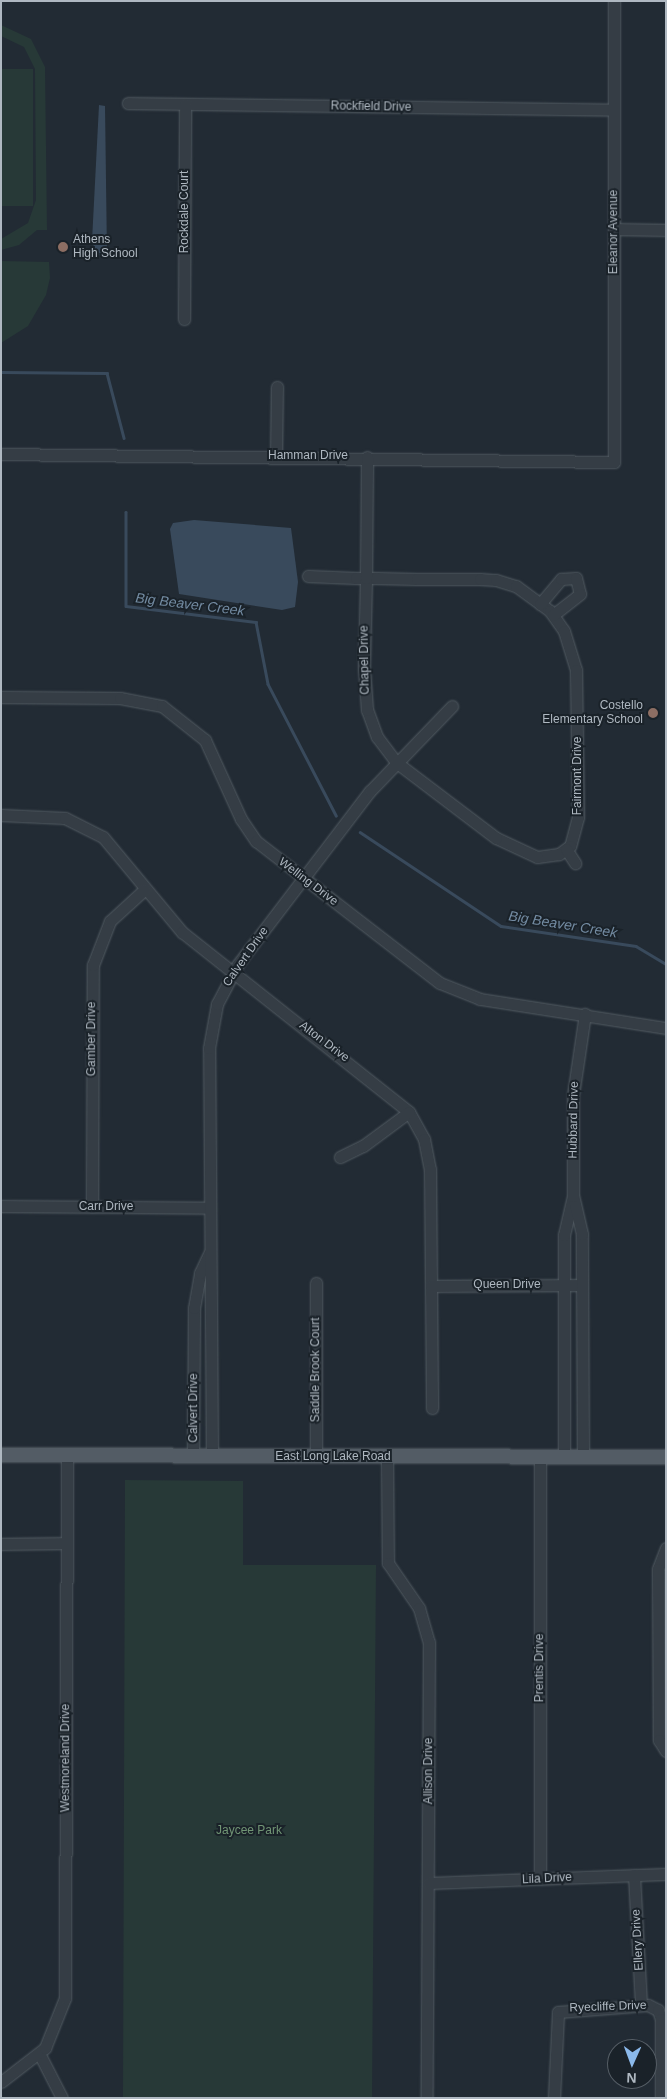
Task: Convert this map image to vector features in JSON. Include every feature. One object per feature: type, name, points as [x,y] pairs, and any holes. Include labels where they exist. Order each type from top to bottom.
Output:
[{"type":"main road","name":"East Long Lake Road","points":[[1,1455],[666,1457]]},
{"type":"street","name":"Eleanor Avenue","points":[[614,1],[614,462]]},
{"type":"street","name":"Rockfield Drive","points":[[128,103],[614,110]]},
{"type":"street","name":"Rockdale Court","points":[[184,319],[185,104]]},
{"type":"street","points":[[615,229],[666,230]]},
{"type":"street","points":[[276,456],[277,387]]},
{"type":"street","name":"Hamman Drive","points":[[1,454],[367,457],[614,462]]},
{"type":"street","name":"Chapel Drive","points":[[367,457],[367,710],[377,737],[396,762],[496,838],[523,853],[549,857],[566,849]]},
{"type":"street","name":"Fairmont Drive","points":[[308,576],[496,580],[516,586],[553,615],[564,631],[576,670],[578,817],[576,834],[566,849]]},
{"type":"street","points":[[540,604],[561,579],[576,578],[580,594],[553,615]]},
{"type":"street","name":"Welling Drive","points":[[1,697],[135,699],[173,712],[211,750],[241,820],[256,840],[446,987],[480,999],[666,1028]]},
{"type":"street","name":"Calvert Drive","points":[[212,1456],[209,1254],[210,1034],[216,1004],[232,973],[303,878],[396,762],[452,706]]},
{"type":"street","name":"Alton Drive","points":[[1,815],[51,816],[83,825],[112,844],[174,925],[409,1112],[429,1158],[432,1408]]},
{"type":"street","points":[[566,849],[575,863]]},
{"type":"street","name":"Gamber Drive","points":[[92,1207],[93,965],[110,921],[145,889]]},
{"type":"street","name":"Hubbard Drive","points":[[564,1457],[564,1226],[573,1196],[573,1096],[585,1014]]},
{"type":"street","points":[[340,1157],[364,1146],[409,1112]]},
{"type":"street","name":"Hubbard Drive","points":[[573,1196],[582,1225],[583,1457]]},
{"type":"street","name":"Carr Drive","points":[[1,1206],[210,1208]]},
{"type":"street","name":"Calvert Drive","points":[[194,1456],[195,1298],[209,1254]]},
{"type":"street","name":"Saddle Brook Court","points":[[316,1283],[316,1457]]},
{"type":"street","name":"Queen Drive","points":[[431,1286],[582,1285]]},
{"type":"street","name":"Calvert Drive","points":[[194,1359],[212,1360]]},
{"type":"street","points":[[564,1360],[582,1360]]},
{"type":"street","name":"Westmoreland Drive","points":[[40,2054],[60,2021],[66,1986],[67,1456]]},
{"type":"street","name":"Allison Drive","points":[[387,1457],[388,1563],[418,1608],[429,1642],[427,2098]]},
{"type":"street","name":"Prentis Drive","points":[[540,1457],[540,1880]]},
{"type":"street","points":[[1,1544],[66,1543]]},
{"type":"street","points":[[666,1548],[658,1569],[659,1740],[666,1751]]},
{"type":"street","name":"Lila Drive","points":[[428,1883],[666,1874]]},
{"type":"street","name":"Ellery Drive","points":[[634,1875],[641,2005]]},
{"type":"street","name":"Ryecliffe Drive","points":[[554,2098],[558,2012],[641,2005],[658,2010],[661,2098]]},
{"type":"street","points":[[1,2082],[40,2054],[62,2098]]},
{"type":"green space","points":[[1,25],[31,39],[45,67],[47,230],[37,230],[19,245],[1,250],[1,239],[28,223],[36,200],[35,69],[24,47],[1,36]]},
{"type":"green space","points":[[1,69],[33,69],[33,206],[1,206]]},
{"type":"green space","points":[[1,261],[49,262],[50,278],[46,295],[28,326],[1,343]]},
{"type":"green space","name":"Jaycee Park","points":[[125,1480],[243,1481],[243,1565],[376,1565],[372,2098],[123,2098]]},
{"type":"water","points":[[99,105],[105,106],[107,256],[97,255],[92,241]]},
{"type":"water","points":[[194,520],[291,528],[298,582],[295,607],[282,610],[179,594],[170,529],[173,523]]},
{"type":"waterway","name":"Big Beaver Creek","points":[[1,372],[107,373],[124,438]]},
{"type":"waterway","name":"Big Beaver Creek","points":[[126,512],[126,606],[256,622],[268,684],[336,815]]},
{"type":"waterway","name":"Big Beaver Creek","points":[[360,832],[501,926],[636,946],[666,964]]},
{"type":"place","name":"Athens High School","points":[[63,247]]},
{"type":"place","name":"Costello Elementary School","points":[[653,713]]}]
